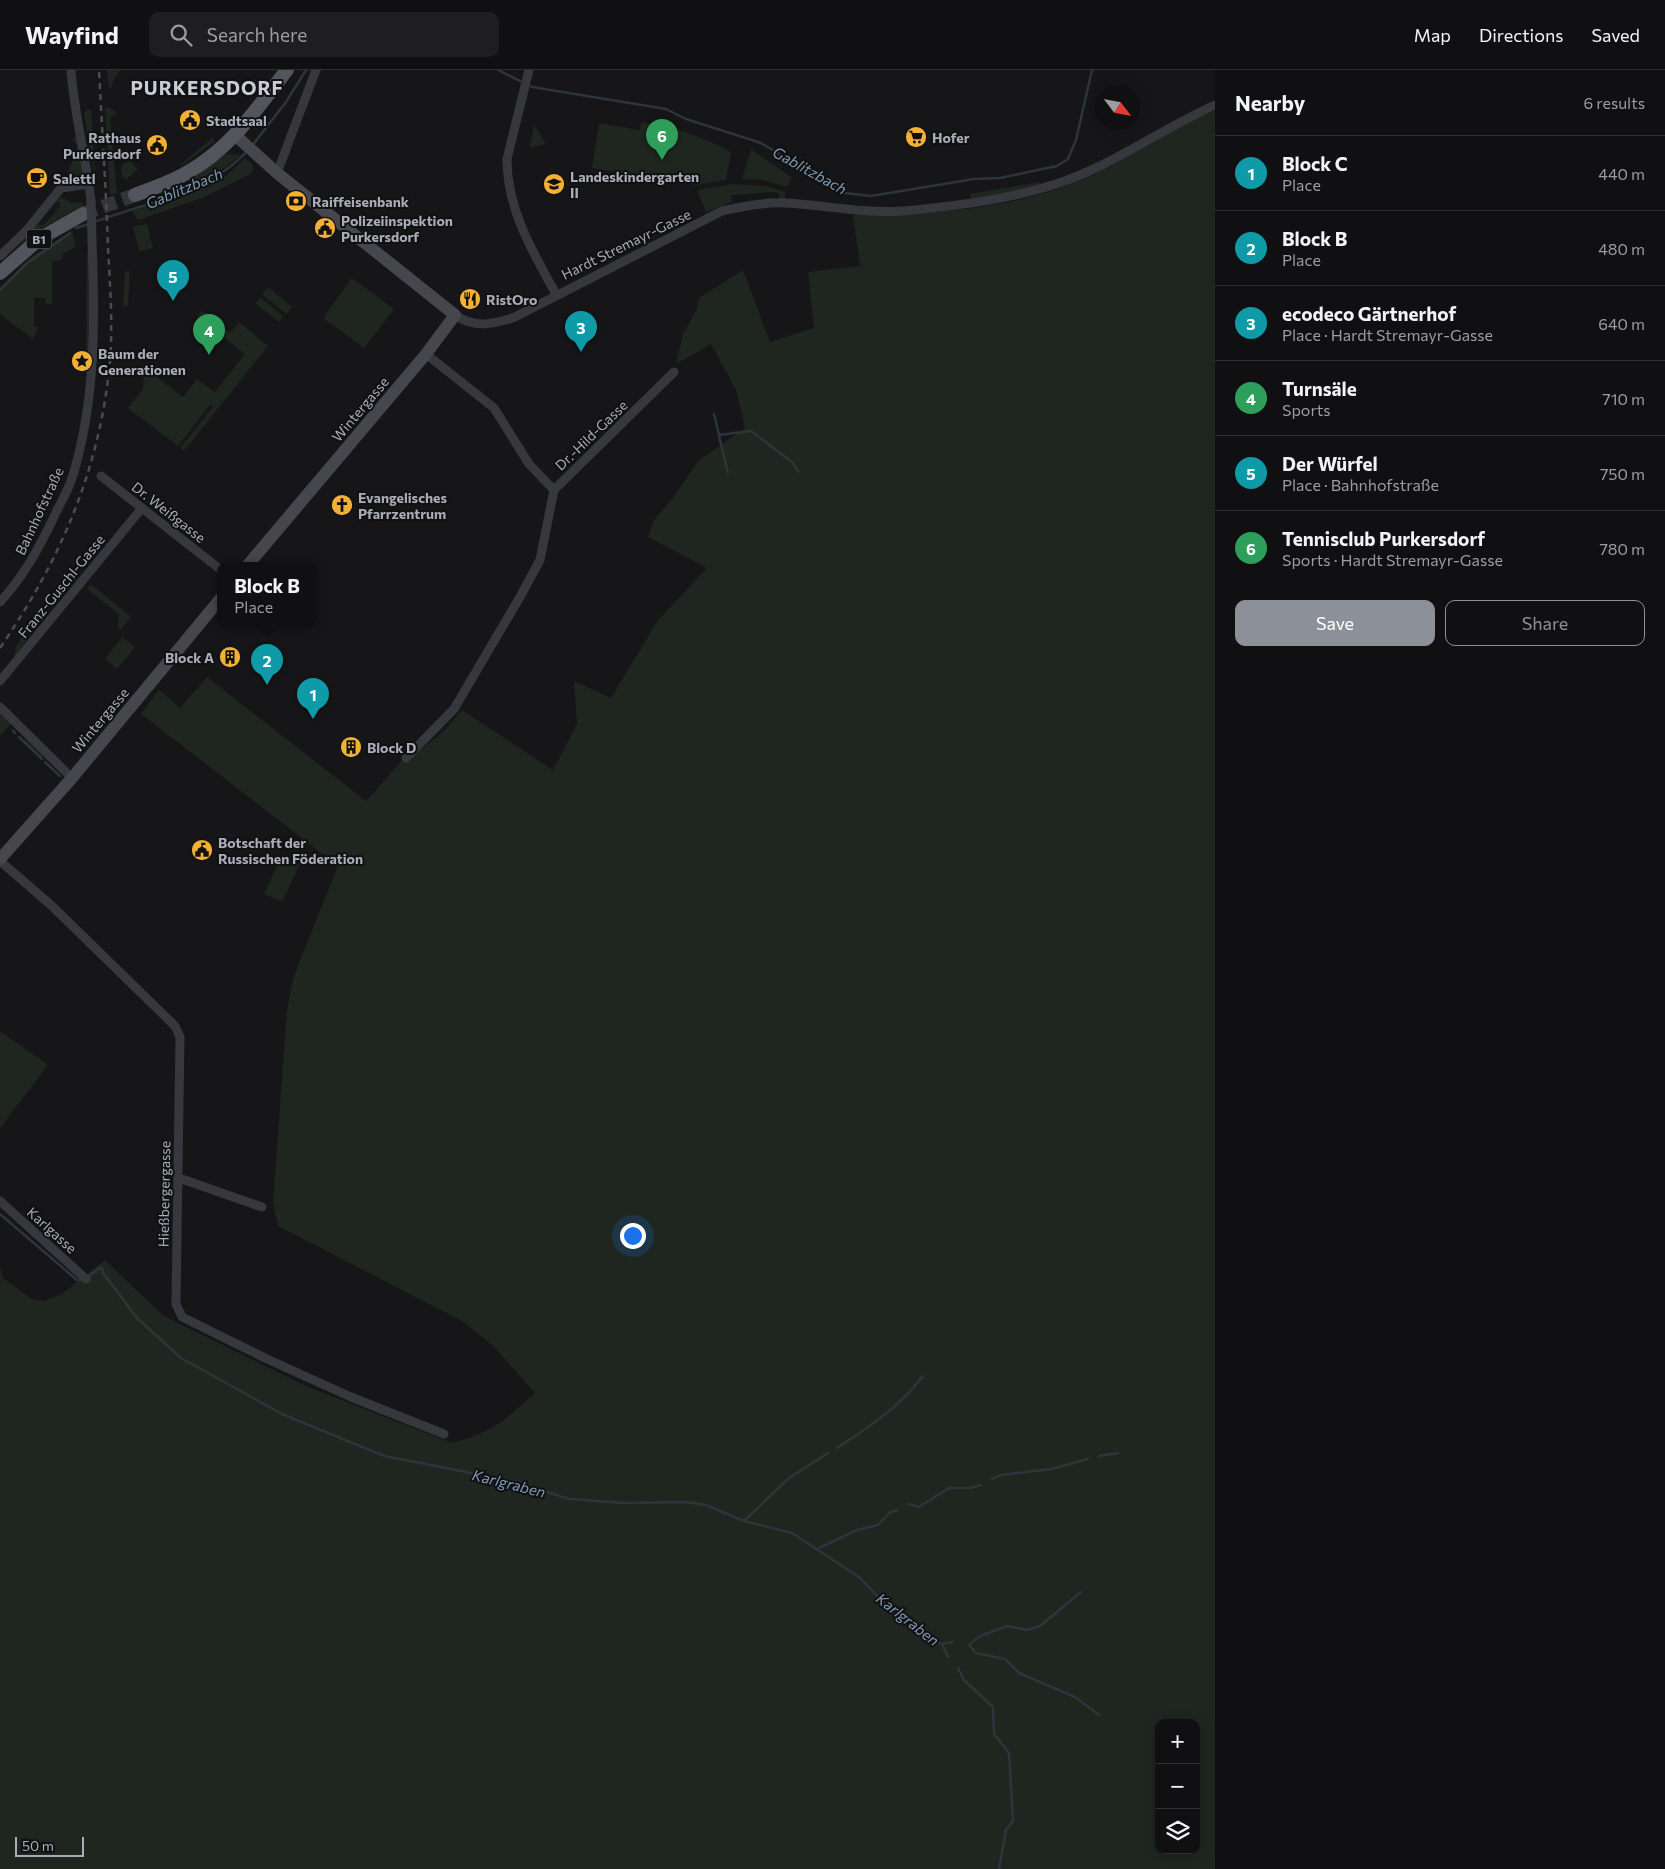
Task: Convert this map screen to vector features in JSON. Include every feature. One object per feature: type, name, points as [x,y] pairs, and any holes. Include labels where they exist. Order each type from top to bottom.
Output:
[{"type":"main road","points":[[135,195],[188,172],[235,135],[256,111],[286,70]]},
{"type":"main road","name":"B1","points":[[0,273],[39,239],[83,214]]},
{"type":"street","name":"Bahnhofstraße","points":[[0,602],[16,584],[37,553],[73,476],[87,415],[94,341],[91,201],[71,70]]},
{"type":"street","points":[[276,173],[316,70]]},
{"type":"street","points":[[529,72],[507,159],[510,193],[524,236],[556,294]]},
{"type":"street","name":"Hardt Stremayr-Gasse","points":[[455,315],[472,324],[495,323],[515,317],[556,294],[722,210],[762,203],[786,203],[855,210],[901,211],[994,199],[1056,184],[1103,163],[1215,105]]},
{"type":"street","points":[[235,135],[276,173],[455,315]]},
{"type":"street","points":[[0,256],[27,230],[61,188],[89,184]]},
{"type":"street","name":"Wintergasse","points":[[251,562],[426,354],[455,315]]},
{"type":"street","name":"Dr.-Hild-Gasse","points":[[426,354],[494,408],[529,464],[554,490],[674,372]]},
{"type":"street","name":"Dr. Weißgasse","points":[[101,476],[217,567]]},
{"type":"street","points":[[406,758],[454,709],[520,597],[540,560],[554,490]]},
{"type":"street","name":"Franz-Guschl-Gasse","points":[[0,681],[142,508]]},
{"type":"street","name":"Wintergasse","points":[[0,860],[72,778],[217,603]]},
{"type":"street","points":[[0,707],[72,778]]},
{"type":"street","name":"Hießbergergasse","points":[[0,860],[52,906],[175,1026],[180,1037],[176,1304],[182,1316],[267,1359],[343,1393],[444,1434]]},
{"type":"street","points":[[179,1178],[262,1207]]},
{"type":"street","name":"Karlgasse","points":[[0,1200],[86,1279]]},
{"type":"shaded area","points":[[107,70],[120,70],[112,82],[114,84],[109,89]]},
{"type":"shaded area","points":[[108,107],[117,113],[110,118],[117,194],[110,195],[105,108]]},
{"type":"shaded area","points":[[87,110],[91,110],[95,178],[84,113]]},
{"type":"shaded area","points":[[1215,111],[1215,1869],[0,1869],[0,1267],[3,1278],[33,1300],[44,1301],[62,1294],[105,1260],[164,1316],[308,1387],[452,1443],[488,1430],[535,1393],[492,1345],[462,1321],[278,1226],[273,1203],[287,1010],[293,978],[338,866],[141,714],[159,690],[180,708],[207,677],[366,801],[407,755],[406,762],[444,731],[462,710],[553,770],[577,724],[574,681],[611,698],[658,620],[707,568],[648,537],[654,520],[675,495],[698,461],[745,428],[736,390],[711,344],[676,364],[683,334],[697,309],[699,298],[743,270],[770,342],[814,328],[808,272],[860,266],[853,215],[941,211],[999,204],[1028,198],[1084,179],[1101,171],[1181,126]]},
{"type":"shaded area","points":[[641,122],[688,133],[731,152],[726,180],[697,185],[592,168],[599,123],[640,130]]},
{"type":"shaded area","points":[[534,124],[546,144],[531,148],[530,147]]},
{"type":"shaded area","points":[[76,136],[84,171],[82,176],[74,182],[57,185],[60,176],[65,180],[78,146],[73,140]]},
{"type":"shaded area","points":[[212,138],[215,141],[180,165]]},
{"type":"shaded area","points":[[751,149],[792,178],[787,187],[762,180],[742,179]]},
{"type":"shaded area","points":[[225,154],[241,155],[224,168],[192,183],[191,179]]},
{"type":"shaded area","points":[[245,158],[252,164],[254,170],[250,174],[202,198],[138,220],[132,211],[218,180],[227,175]]},
{"type":"shaded area","points":[[127,162],[132,162],[137,170],[126,180],[122,176],[121,166]]},
{"type":"shaded area","points":[[1040,182],[1041,186],[971,201],[970,194]]},
{"type":"shaded area","points":[[732,184],[766,186],[785,192],[785,199],[779,199],[779,193],[773,192],[733,195],[731,196],[732,202],[706,212],[697,190]]},
{"type":"shaded area","points":[[58,196],[70,201],[70,203],[83,202],[83,206],[40,229],[17,247],[36,226],[45,224],[60,206],[59,202],[55,202]]},
{"type":"shaded area","points":[[147,224],[153,248],[139,251],[133,227]]},
{"type":"shaded area","points":[[72,231],[76,246],[63,254],[62,260],[52,261],[52,304],[46,304],[45,298],[34,298],[34,326],[38,327],[33,339],[0,314],[0,288],[30,258]]},
{"type":"shaded area","points":[[87,252],[89,253],[89,365],[86,362]]},
{"type":"shaded area","points":[[125,271],[130,271],[128,306],[123,306]]},
{"type":"shaded area","points":[[352,278],[394,309],[364,348],[323,318]]},
{"type":"shaded area","points":[[268,287],[292,307],[286,314],[262,294]]},
{"type":"shaded area","points":[[261,298],[283,316],[279,322],[255,303]]},
{"type":"shaded area","points":[[202,310],[230,333],[239,322],[268,346],[184,451],[180,448],[213,407],[210,405],[178,446],[128,408],[143,389],[144,367],[183,397],[197,379],[215,392],[245,354],[197,316]]},
{"type":"shaded area","points":[[91,584],[131,617],[120,630],[118,628],[119,614],[87,589]]},
{"type":"shaded area","points":[[23,634],[28,638],[14,658],[16,647]]},
{"type":"shaded area","points":[[122,637],[135,647],[117,669],[105,659]]},
{"type":"shaded area","points":[[0,713],[11,724],[0,736]]},
{"type":"shaded area","points":[[26,740],[43,756],[41,759],[23,742]]},
{"type":"shaded area","points":[[282,855],[300,864],[282,902],[264,894]]},
{"type":"shaded area","points":[[0,1031],[48,1065],[0,1128]]},
{"type":"waterway","name":"Gablitzbach","points":[[252,146],[286,102],[306,70]]},
{"type":"waterway","name":"Gablitzbach","points":[[498,70],[532,87],[666,109],[686,119],[761,143],[845,193],[871,196],[974,179],[1000,178],[1057,166],[1068,159],[1076,140],[1092,70]]},
{"type":"waterway","name":"Gablitzbach","points":[[94,222],[196,187],[215,177],[246,152]]},
{"type":"waterway","name":"Gablitzbach","points":[[76,228],[89,224]]},
{"type":"waterway","name":"Gablitzbach","points":[[0,290],[26,264],[70,233]]},
{"type":"waterway","points":[[714,414],[719,435],[751,431],[792,462],[799,472]]},
{"type":"waterway","points":[[719,436],[728,473]]},
{"type":"waterway","points":[[19,737],[42,759]]},
{"type":"waterway","points":[[45,762],[60,776]]},
{"type":"waterway","name":"Karlgraben","points":[[0,1214],[77,1280],[83,1280]]},
{"type":"waterway","name":"Karlgraben","points":[[88,1277],[99,1268],[102,1268],[103,1273],[137,1318],[181,1358],[282,1414],[384,1456],[517,1482],[569,1499],[623,1503],[686,1502],[706,1505],[744,1521],[792,1533],[859,1577],[886,1605],[935,1642],[942,1644],[948,1657]]},
{"type":"waterway","points":[[837,1448],[873,1424],[903,1398],[923,1376]]},
{"type":"waterway","points":[[744,1521],[789,1478],[828,1453]]},
{"type":"waterway","points":[[1099,1456],[1118,1453]]},
{"type":"waterway","points":[[992,1479],[1001,1475],[1051,1469],[1088,1459]]},
{"type":"waterway","points":[[908,1504],[919,1507],[949,1488],[971,1488],[981,1485]]},
{"type":"waterway","points":[[819,1548],[857,1530],[878,1525],[889,1513],[897,1510]]},
{"type":"waterway","points":[[1081,1592],[1040,1626],[1027,1630],[1007,1626],[982,1636],[969,1645],[976,1653],[1005,1659],[1019,1673],[1075,1697],[1099,1715]]},
{"type":"waterway","points":[[942,1644],[953,1642]]},
{"type":"waterway","name":"Karlgraben","points":[[958,1668],[964,1680],[993,1707],[994,1734],[1009,1753],[1013,1821],[1006,1830],[999,1869]]},
{"type":"tunnel","points":[[83,214],[135,195]]},
{"type":"railway","points":[[0,648],[42,581],[74,512],[87,476],[105,401],[110,361],[111,319],[99,70]]},
{"type":"place","name":"Stadtsaal","points":[[190,120]]},
{"type":"place","name":"Hofer","points":[[916,137]]},
{"type":"place","name":"Rathaus Purkersdorf","points":[[157,145]]},
{"type":"place","name":"Tennisclub Purkersdorf","points":[[662,160]]},
{"type":"place","name":"Salettl","points":[[37,178]]},
{"type":"place","name":"Landeskindergarten II","points":[[554,184]]},
{"type":"place","name":"Raiffeisenbank","points":[[296,201]]},
{"type":"place","name":"Polizeiinspektion Purkersdorf","points":[[325,228]]},
{"type":"place","name":"RistOro","points":[[470,299]]},
{"type":"place","name":"Der Würfel","points":[[173,301]]},
{"type":"place","name":"ecodeco Gärtnerhof","points":[[581,352]]},
{"type":"place","name":"Turnsäle","points":[[209,355]]},
{"type":"place","name":"Baum der Generationen","points":[[82,361]]},
{"type":"place","name":"Evangelisches Pfarrzentrum","points":[[342,505]]},
{"type":"place","name":"Block A","points":[[230,657]]},
{"type":"place","name":"Block B","points":[[267,685]]},
{"type":"place","name":"Block C","points":[[313,719]]},
{"type":"place","name":"Block D","points":[[351,747]]},
{"type":"place","name":"Botschaft der Russischen Föderation","points":[[202,850]]},
{"type":"district","name":"PURKERSDORF","points":[[207,87]]}]
